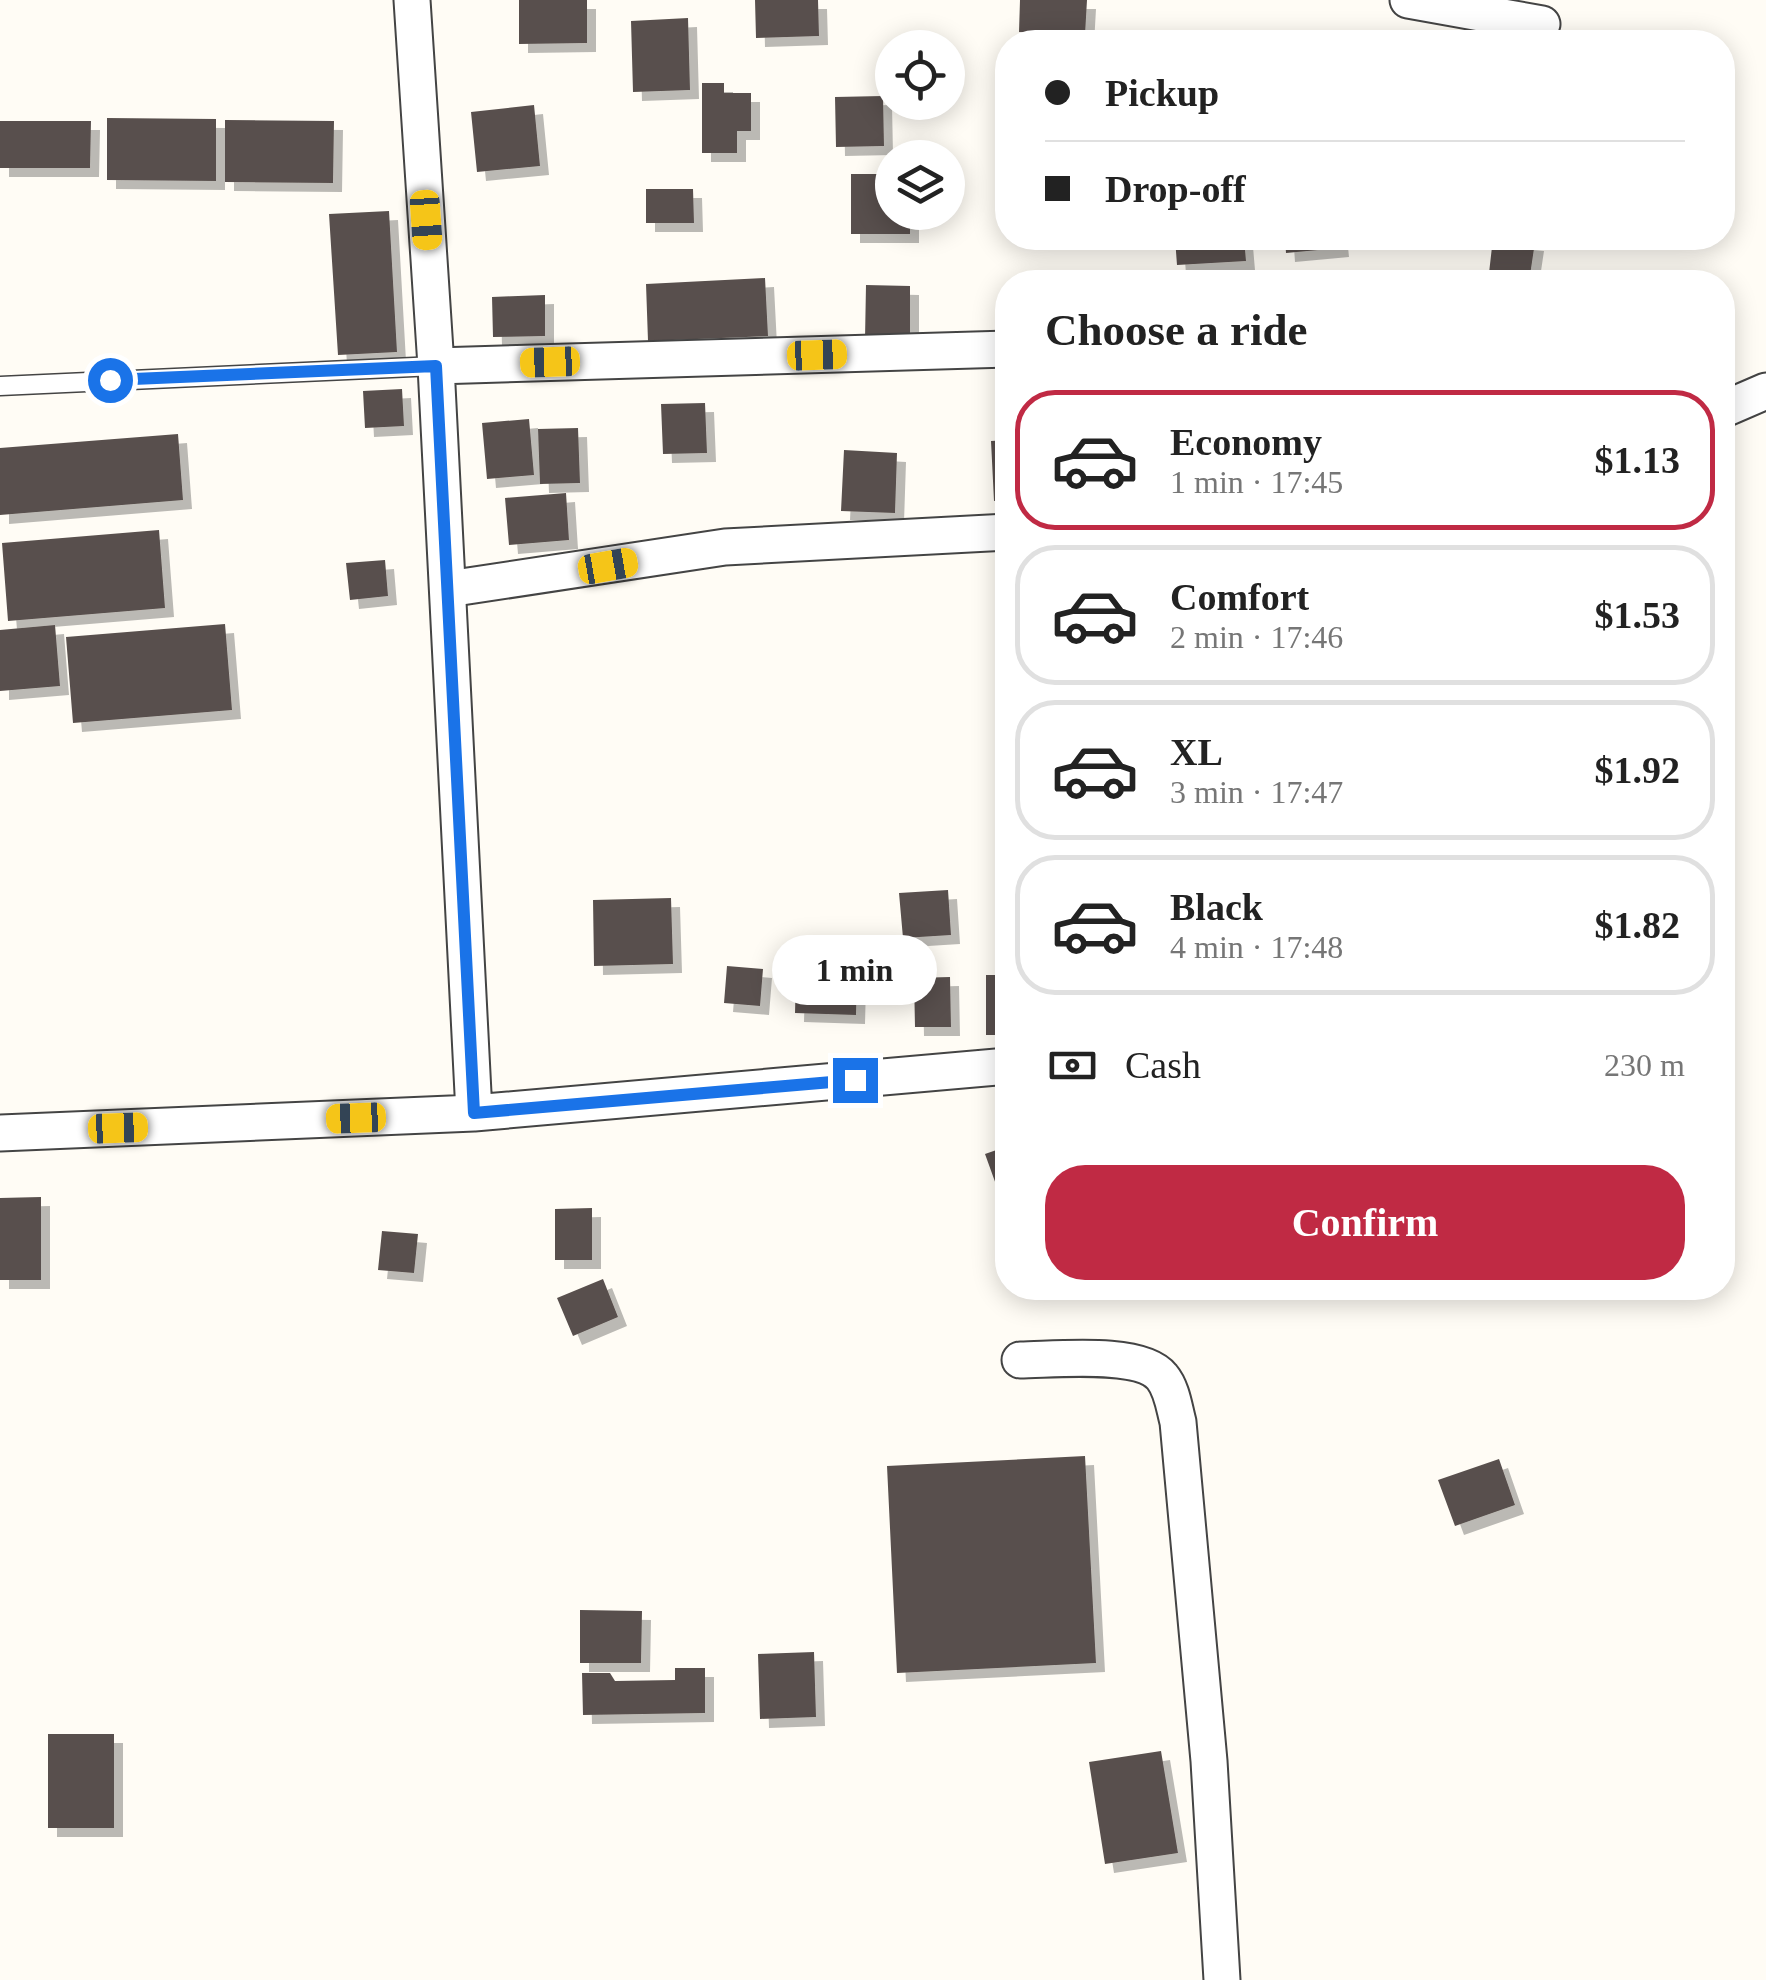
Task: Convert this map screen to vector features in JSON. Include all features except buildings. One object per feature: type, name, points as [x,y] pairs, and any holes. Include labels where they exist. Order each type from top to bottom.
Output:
[{"type":"street","points":[[412,0],[436,366],[474,1113]]},
{"type":"street","points":[[1408,0],[1542,24]]},
{"type":"street","points":[[436,366],[995,349]]},
{"type":"street","points":[[1735,404],[1766,391]]},
{"type":"street","points":[[448,589],[725,546],[995,533]]},
{"type":"street","points":[[0,1133],[474,1113],[995,1067]]},
{"type":"street","points":[[1020,1360],[1104,1359],[1142,1364],[1160,1373],[1171,1393],[1178,1422],[1209,1761],[1222,1980]]},
{"type":"lane","points":[[0,386],[436,366]]},
{"type":"route","points":[[110,380],[436,366],[474,1113],[855,1080]]}]
